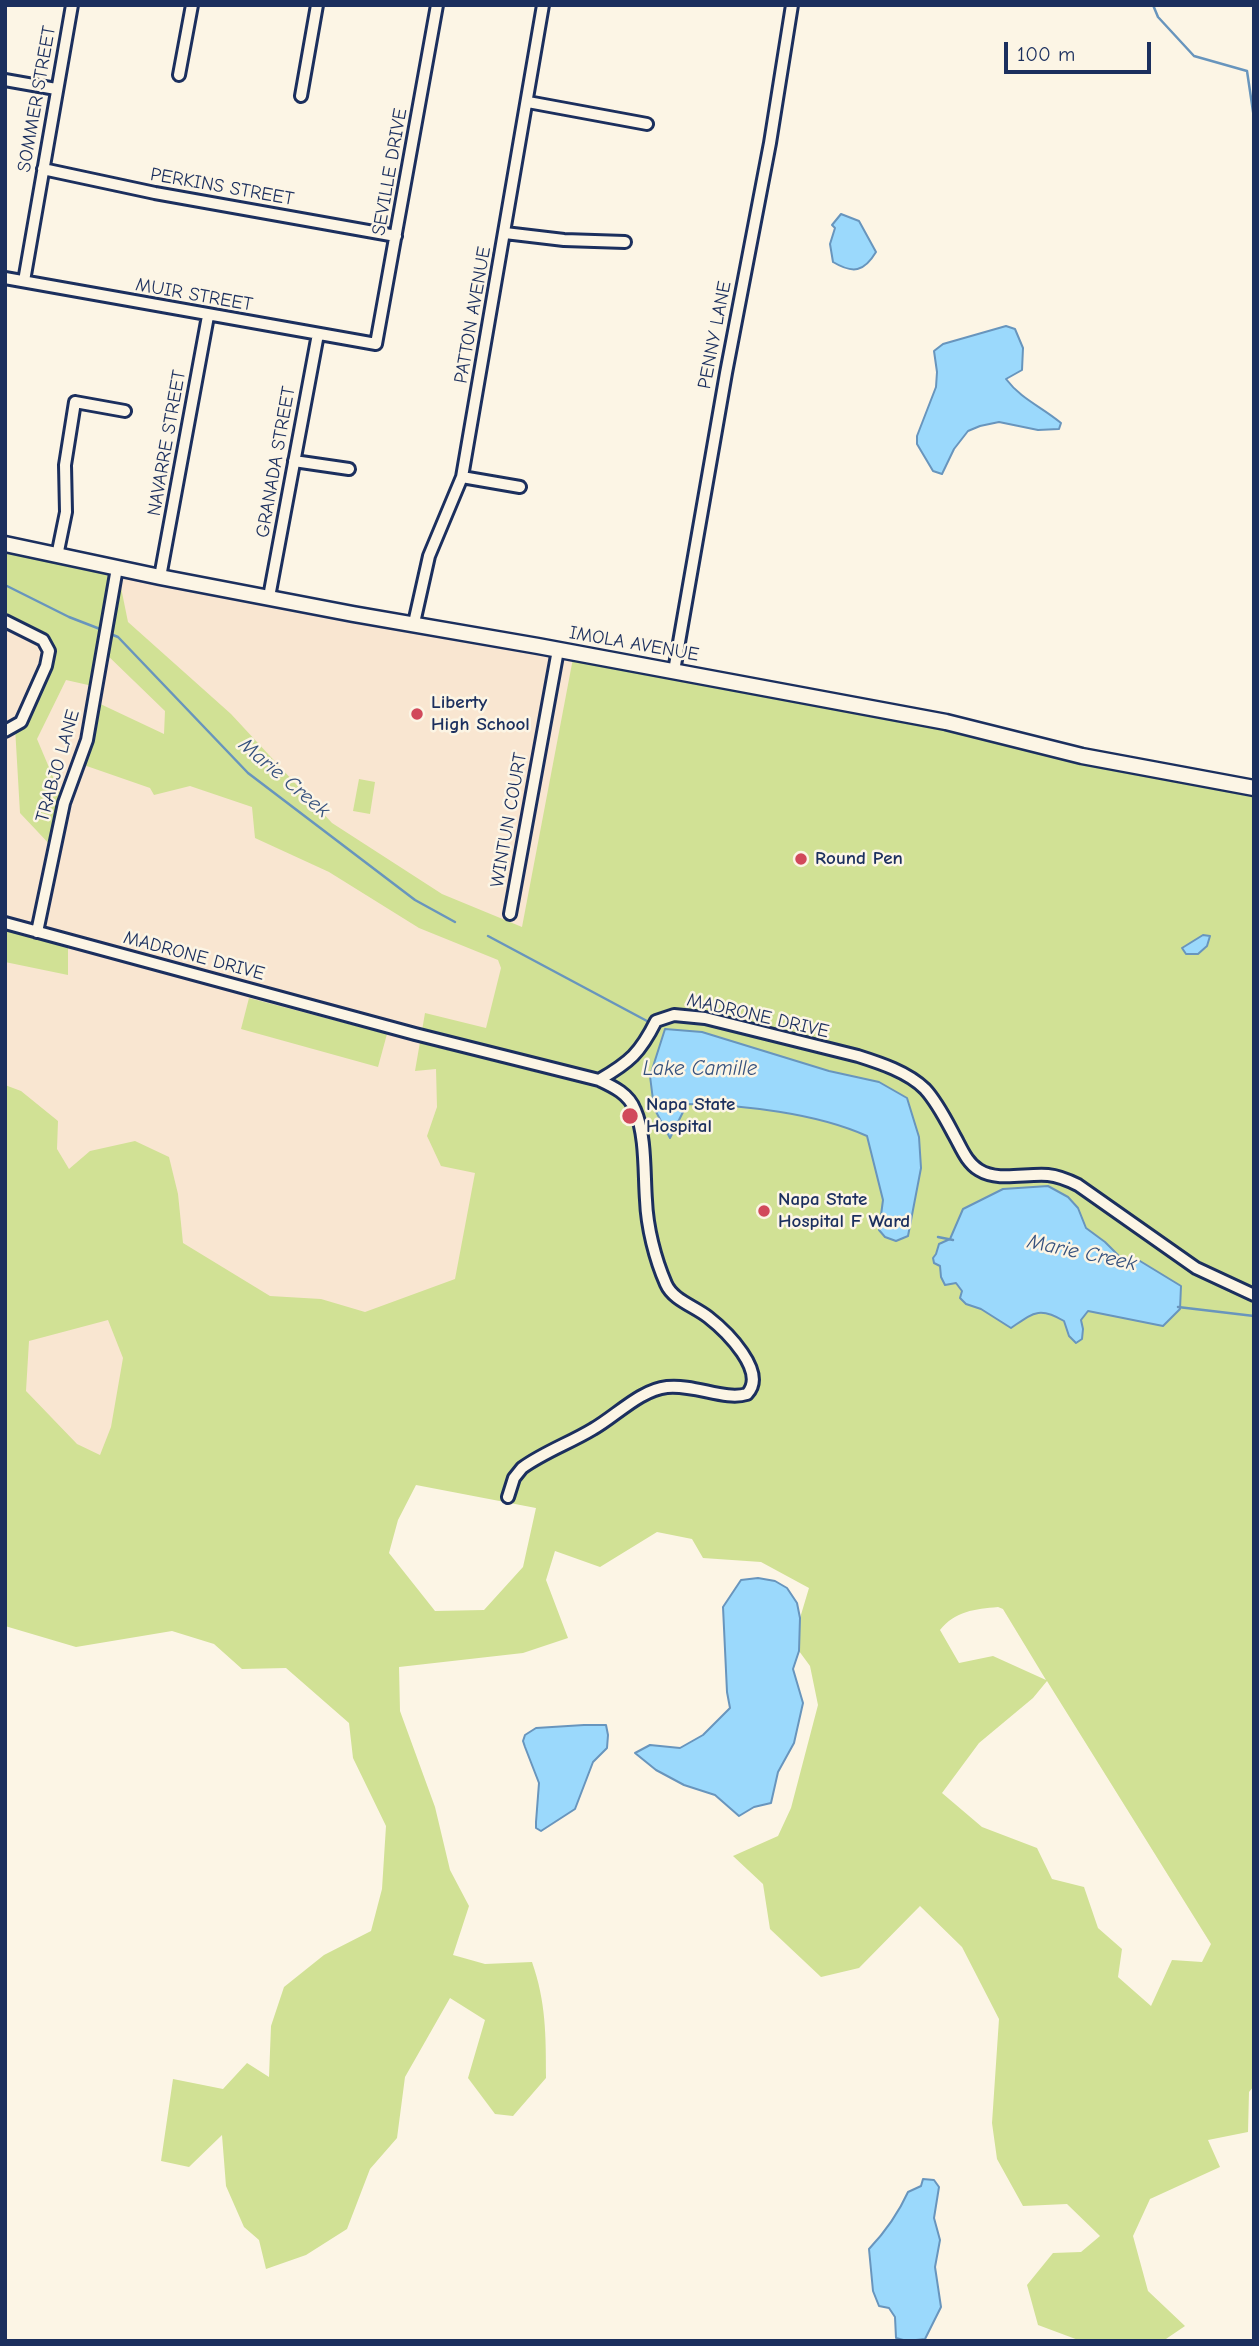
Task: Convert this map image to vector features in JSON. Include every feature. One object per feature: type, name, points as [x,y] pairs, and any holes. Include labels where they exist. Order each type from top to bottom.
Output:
[{"type":"street","name":"SOMMER STREET","points":[[24,281],[55,89],[72,5]]},
{"type":"street","points":[[179,75],[192,5]]},
{"type":"street","points":[[301,96],[317,5]]},
{"type":"street","name":"SEVILLE DRIVE","points":[[376,344],[437,5]]},
{"type":"street","name":"PATTON AVENUE","points":[[414,624],[429,556],[462,477],[544,5]]},
{"type":"street","name":"PENNY LANE","points":[[674,671],[792,5]]},
{"type":"street","points":[[5,80],[55,89]]},
{"type":"street","points":[[528,102],[647,124]]},
{"type":"street","name":"PERKINS STREET","points":[[43,169],[155,193],[396,236]]},
{"type":"street","points":[[505,233],[564,240],[625,242]]},
{"type":"street","name":"MUIR STREET","points":[[5,278],[376,344]]},
{"type":"street","name":"NAVARRE STREET","points":[[160,577],[208,316]]},
{"type":"street","name":"GRANADA STREET","points":[[269,597],[318,334]]},
{"type":"street","points":[[57,556],[66,512],[65,465],[75,402],[125,411]]},
{"type":"street","points":[[294,461],[349,469]]},
{"type":"street","points":[[462,477],[520,487]]},
{"type":"street","name":"IMOLA AVENUE","points":[[5,544],[160,577],[946,722],[1082,756],[1254,788]]},
{"type":"street","name":"TRABJO LANE","points":[[37,932],[64,803],[87,740],[117,568]]},
{"type":"street","points":[[5,621],[43,640],[49,651],[46,666],[21,722],[5,731]]},
{"type":"street","name":"WINTUN COURT","points":[[510,914],[558,650]]},
{"type":"street","name":"MADRONE DRIVE","points":[[5,923],[415,1034],[599,1080],[638,1053],[656,1021],[674,1015],[705,1018],[880,1063],[912,1079],[925,1089],[969,1162],[980,1171],[993,1175],[1048,1175],[1063,1178],[1078,1185],[1196,1268],[1254,1295]]},
{"type":"street","points":[[508,1497],[514,1478],[522,1468],[594,1429],[653,1390],[688,1387],[737,1397],[747,1394],[753,1385],[754,1373],[729,1338],[709,1317],[683,1301],[667,1286],[657,1259],[646,1204],[636,1111],[623,1092],[599,1080]]},
{"type":"shaded area","name":"Napa State Hospital","points":[[5,544],[574,653],[1252,2010],[996,1598],[416,1484],[126,1478],[5,1454]]},
{"type":"green space","name":"Napa State Hospital","points":[[5,544],[117,568],[128,622],[231,714],[332,823],[442,894],[522,927],[574,653],[1254,788],[1254,2086],[1249,2092],[1248,2132],[1208,2140],[1220,2167],[1150,2199],[1133,2236],[1148,2291],[1185,2326],[1163,2341],[1081,2341],[1038,2325],[1027,2285],[1053,2253],[1081,2252],[1100,2236],[1067,2204],[1023,2206],[997,2159],[992,2123],[999,2019],[962,1947],[920,1906],[859,1968],[821,1977],[770,1929],[763,1884],[733,1856],[778,1836],[791,1808],[818,1705],[810,1666],[799,1651],[800,1618],[809,1588],[761,1562],[703,1558],[692,1539],[657,1532],[600,1567],[555,1551],[546,1580],[568,1638],[523,1653],[399,1667],[400,1711],[435,1807],[450,1870],[469,1906],[453,1955],[485,1964],[532,1962],[543,2005],[546,2078],[513,2116],[495,2114],[468,2078],[485,2020],[450,1998],[405,2077],[397,2138],[370,2169],[347,2229],[306,2255],[266,2269],[259,2240],[244,2227],[226,2186],[222,2135],[189,2167],[161,2161],[173,2079],[223,2089],[247,2063],[269,2077],[271,2026],[284,1987],[324,1955],[371,1931],[382,1889],[386,1826],[353,1758],[349,1723],[286,1668],[242,1669],[214,1644],[172,1631],[76,1647],[5,1626],[5,1085],[21,1091],[58,1121],[57,1149],[69,1169],[90,1151],[135,1141],[169,1157],[178,1194],[183,1243],[270,1296],[321,1299],[365,1312],[455,1279],[475,1173],[441,1166],[427,1136],[437,1107],[436,1069],[415,1071],[425,1013],[486,1028],[501,968],[498,960],[419,928],[329,872],[255,838],[252,807],[190,786],[154,795],[150,788],[78,763],[94,701],[164,734],[165,711],[103,651],[97,687],[66,680],[37,739],[64,803],[54,849],[20,813],[15,727],[46,666],[43,640],[5,621]],"holes":[[[108,1320],[123,1358],[111,1427],[100,1455],[77,1444],[26,1391],[29,1341]],[[416,1485],[536,1508],[523,1567],[484,1610],[435,1611],[389,1553],[398,1520]],[[998,1607],[1003,1609],[1046,1680],[993,1656],[959,1663],[940,1630],[952,1619],[973,1610]],[[1047,1681],[1211,1944],[1202,1962],[1172,1960],[1151,2006],[1118,1977],[1122,1949],[1098,1928],[1084,1887],[1052,1879],[1037,1848],[982,1827],[942,1793],[979,1743],[1033,1698]]]},
{"type":"green space","points":[[359,779],[375,782],[370,814],[353,811]]},
{"type":"green space","points":[[5,923],[68,940],[68,975],[5,962]]},
{"type":"green space","points":[[249,998],[387,1034],[378,1067],[241,1029]]},
{"type":"water","points":[[841,214],[859,221],[876,252],[867,264],[858,269],[846,268],[833,262],[830,244],[835,228],[832,225]]},
{"type":"water","points":[[1006,326],[1015,329],[1023,348],[1022,370],[1006,379],[1025,397],[1061,423],[1059,429],[1038,430],[999,422],[980,426],[968,431],[954,449],[942,474],[933,471],[917,444],[917,436],[936,387],[934,351],[943,344]]},
{"type":"water","points":[[1203,935],[1210,936],[1207,946],[1198,954],[1186,954],[1182,948]]},
{"type":"water","name":"Lake Camille","points":[[665,1029],[702,1032],[829,1071],[879,1082],[907,1098],[919,1137],[921,1168],[908,1236],[896,1241],[885,1237],[879,1230],[883,1200],[867,1136],[802,1116],[732,1106],[687,1104],[670,1138],[654,1108],[650,1076]]},
{"type":"water","points":[[1048,1186],[1068,1197],[1078,1208],[1086,1228],[1120,1257],[1140,1261],[1181,1286],[1180,1309],[1163,1326],[1088,1311],[1081,1320],[1082,1339],[1076,1343],[1069,1336],[1064,1321],[1055,1316],[1036,1313],[1011,1328],[981,1309],[966,1304],[960,1298],[962,1291],[956,1283],[945,1285],[940,1266],[934,1263],[933,1258],[939,1244],[950,1239],[963,1209],[1003,1189]]},
{"type":"water","points":[[758,1578],[775,1581],[787,1588],[797,1603],[800,1618],[799,1651],[793,1669],[803,1703],[794,1743],[778,1772],[771,1803],[754,1807],[739,1816],[715,1795],[684,1785],[656,1770],[635,1753],[650,1745],[680,1748],[703,1735],[730,1708],[723,1607],[741,1580]]},
{"type":"water","points":[[606,1725],[607,1748],[593,1762],[575,1809],[541,1831],[536,1828],[539,1783],[523,1741],[525,1735],[536,1728]]},
{"type":"water","points":[[923,2179],[934,2180],[939,2187],[934,2218],[940,2240],[935,2267],[941,2307],[925,2339],[907,2341],[896,2338],[895,2317],[889,2308],[879,2306],[873,2291],[869,2249],[891,2222],[908,2192],[921,2186]]},
{"type":"waterway","points":[[1153,5],[1158,17],[1194,56],[1247,71],[1254,118]]},
{"type":"waterway","name":"Marie Creek","points":[[5,585],[69,617],[100,629]]},
{"type":"waterway","name":"Marie Creek","points":[[113,635],[118,637],[248,773],[415,900],[455,922]]},
{"type":"waterway","name":"Marie Creek","points":[[488,936],[647,1021]]},
{"type":"waterway","name":"Marie Creek","points":[[938,1237],[953,1240]]},
{"type":"waterway","name":"Marie Creek","points":[[1178,1307],[1254,1316]]},
{"type":"place","name":"Liberty High School","points":[[417,714]]},
{"type":"place","name":"Round Pen","points":[[801,859]]},
{"type":"place","name":"Napa State Hospital","points":[[630,1116]]},
{"type":"place","name":"Napa State Hospital F Ward","points":[[764,1211]]}]
